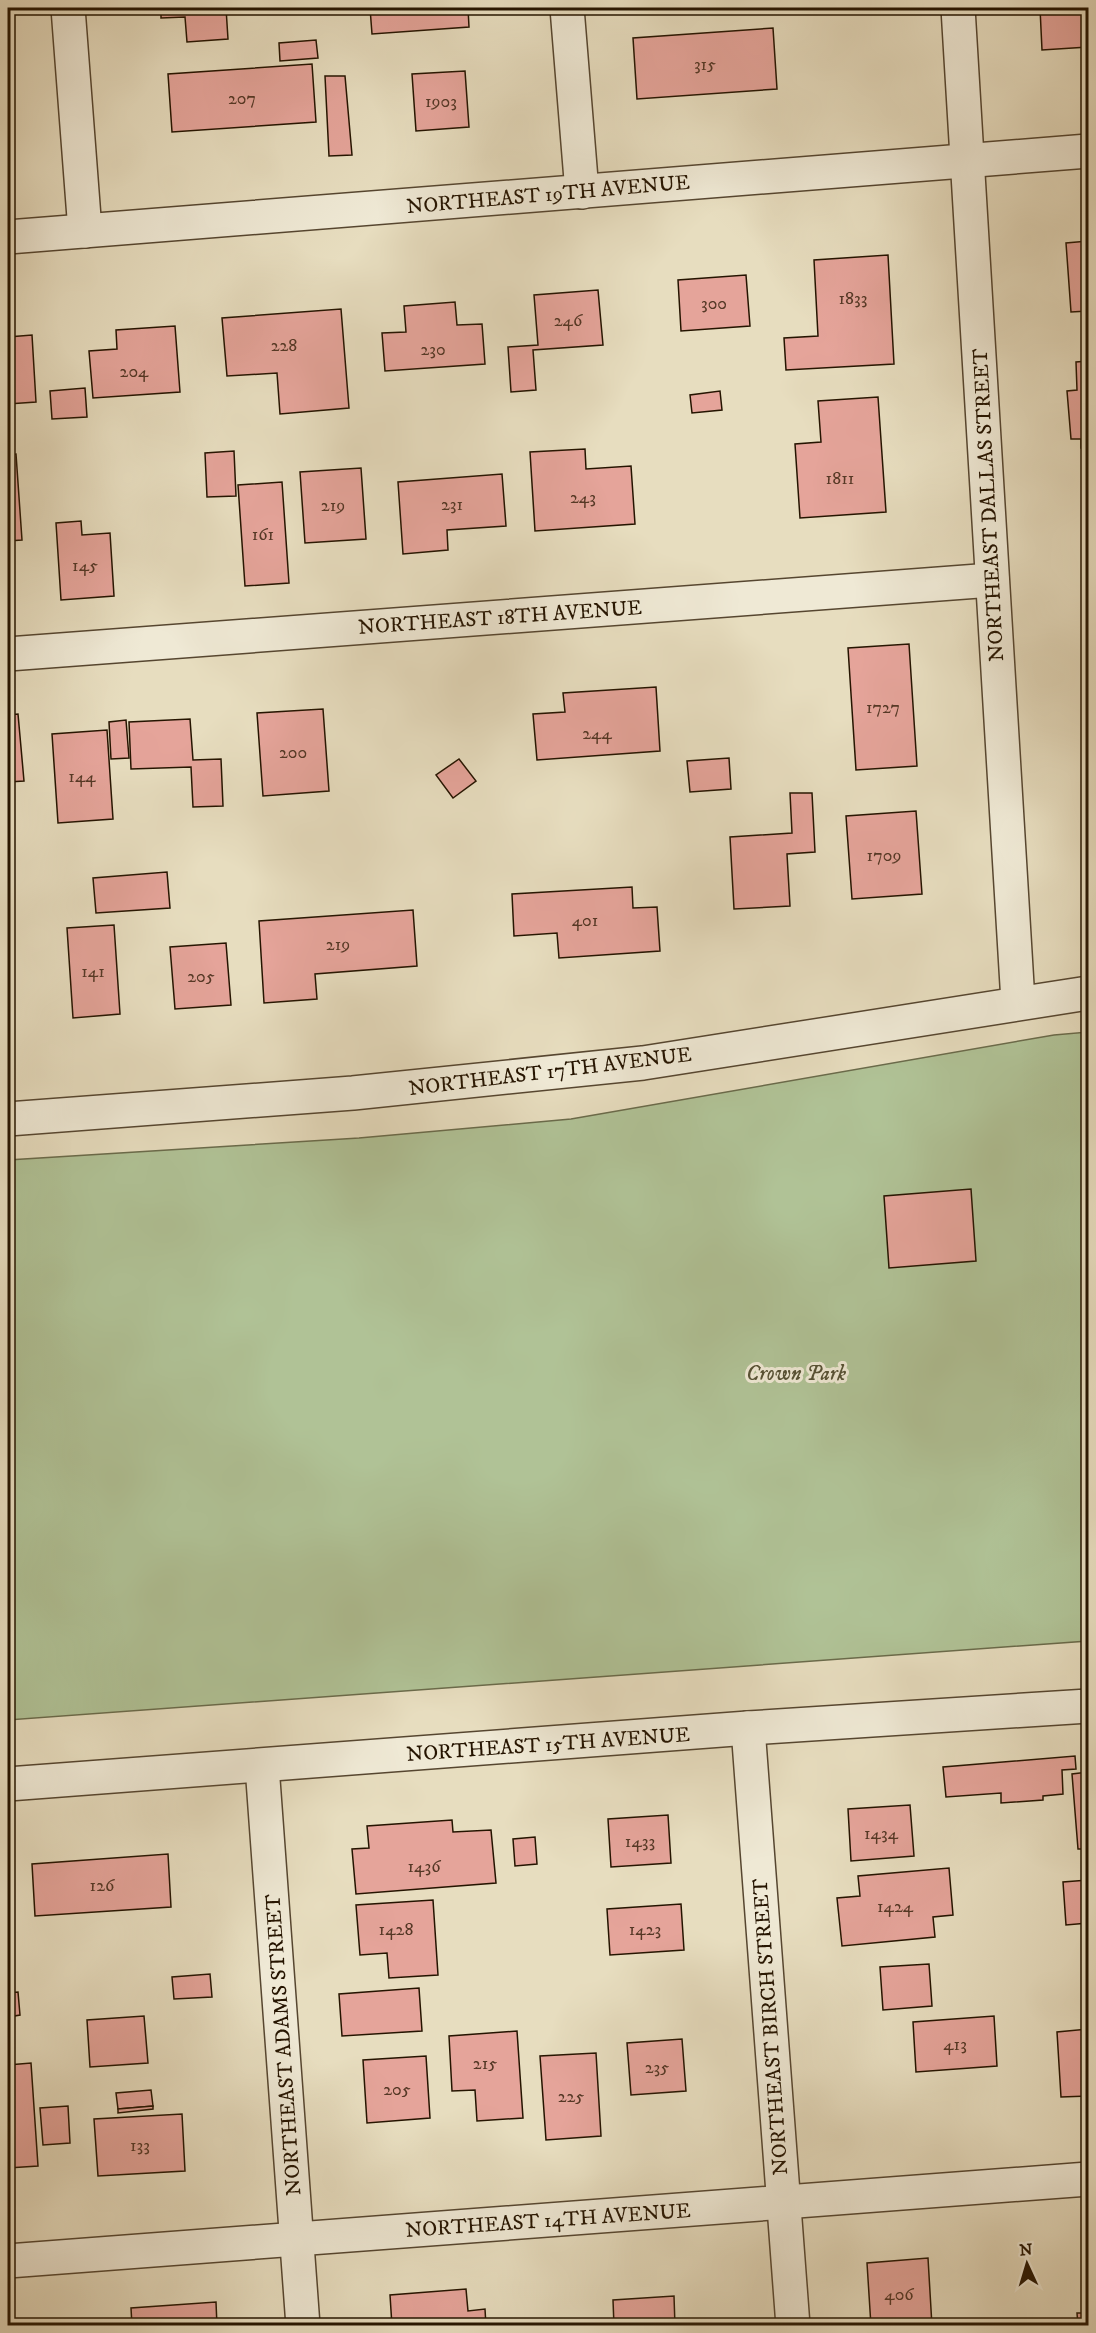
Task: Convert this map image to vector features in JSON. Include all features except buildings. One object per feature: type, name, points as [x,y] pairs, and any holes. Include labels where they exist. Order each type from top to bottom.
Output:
[{"type":"street","points":[[68,8],[85,231]]},
{"type":"street","points":[[567,8],[582,192]]},
{"type":"street","name":"NORTHEAST DALLAS STREET","points":[[958,8],[1018,1002]]},
{"type":"street","name":"NORTHEAST 19TH AVENUE","points":[[8,237],[1089,151]]},
{"type":"street","name":"NORTHEAST 18TH AVENUE","points":[[8,654],[992,580]]},
{"type":"street","name":"NORTHEAST 17TH AVENUE","points":[[8,1119],[353,1093],[642,1063],[1018,1002],[1089,993]]},
{"type":"street","name":"NORTHEAST 15TH AVENUE","points":[[8,1784],[748,1728],[1089,1706]]},
{"type":"street","name":"NORTHEAST BIRCH STREET","points":[[748,1728],[793,2325]]},
{"type":"street","name":"NORTHEAST ADAMS STREET","points":[[262,1766],[303,2325]]},
{"type":"street","name":"NORTHEAST 14TH AVENUE","points":[[8,2261],[1089,2179]]},
{"type":"green space","name":"Crown Park","points":[[1088,1032],[1088,1641],[8,1720],[8,1160],[359,1138],[571,1119],[1054,1035]]}]
